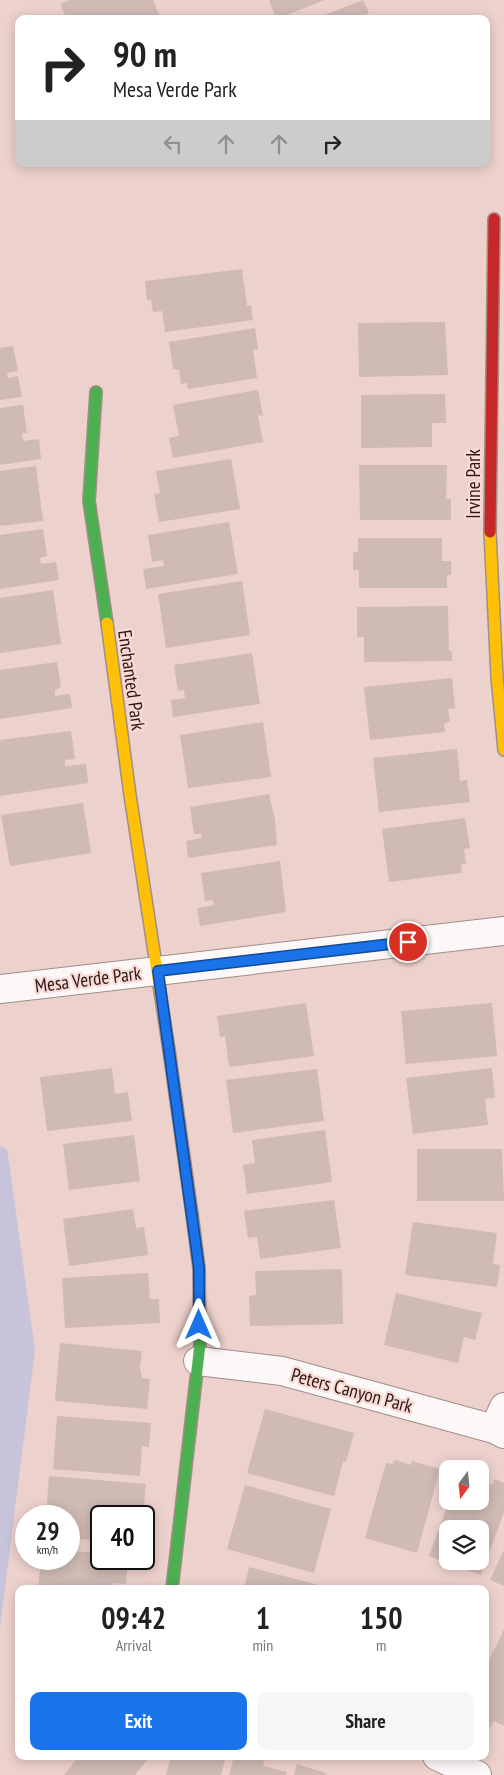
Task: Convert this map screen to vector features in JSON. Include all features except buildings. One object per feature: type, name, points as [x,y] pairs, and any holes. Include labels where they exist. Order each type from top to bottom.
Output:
[{"type":"street","name":"Irvine Park","points":[[494,218],[490,552],[497,677],[504,750]]},
{"type":"street","name":"Enchanted Park","points":[[96,392],[88,501],[111,650],[130,795],[158,971],[199,1268],[200,1344],[172,1585]]},
{"type":"street","name":"Mesa Verde Park","points":[[0,989],[504,931]]},
{"type":"street","name":"Peters Canyon Park","points":[[198,1361],[282,1371],[501,1423]]},
{"type":"street","points":[[445,1760],[477,1775]]},
{"type":"shaded area","points":[[0,1146],[7,1149],[35,1350],[0,1628]]},
{"type":"traffic: fast","points":[[96,392],[89,501],[107,623]]},
{"type":"traffic: fast","points":[[172,1585],[200,1344],[199,1268],[192,1214]]},
{"type":"traffic: slow","points":[[490,532],[497,677],[504,750]]},
{"type":"traffic: slow","points":[[107,623],[130,795],[169,1050]]},
{"type":"traffic: jam","points":[[490,532],[494,219]]},
{"type":"traffic: jam","points":[[169,1050],[192,1214]]},
{"type":"route","points":[[199,1325],[199,1268],[158,971],[408,942]]}]
